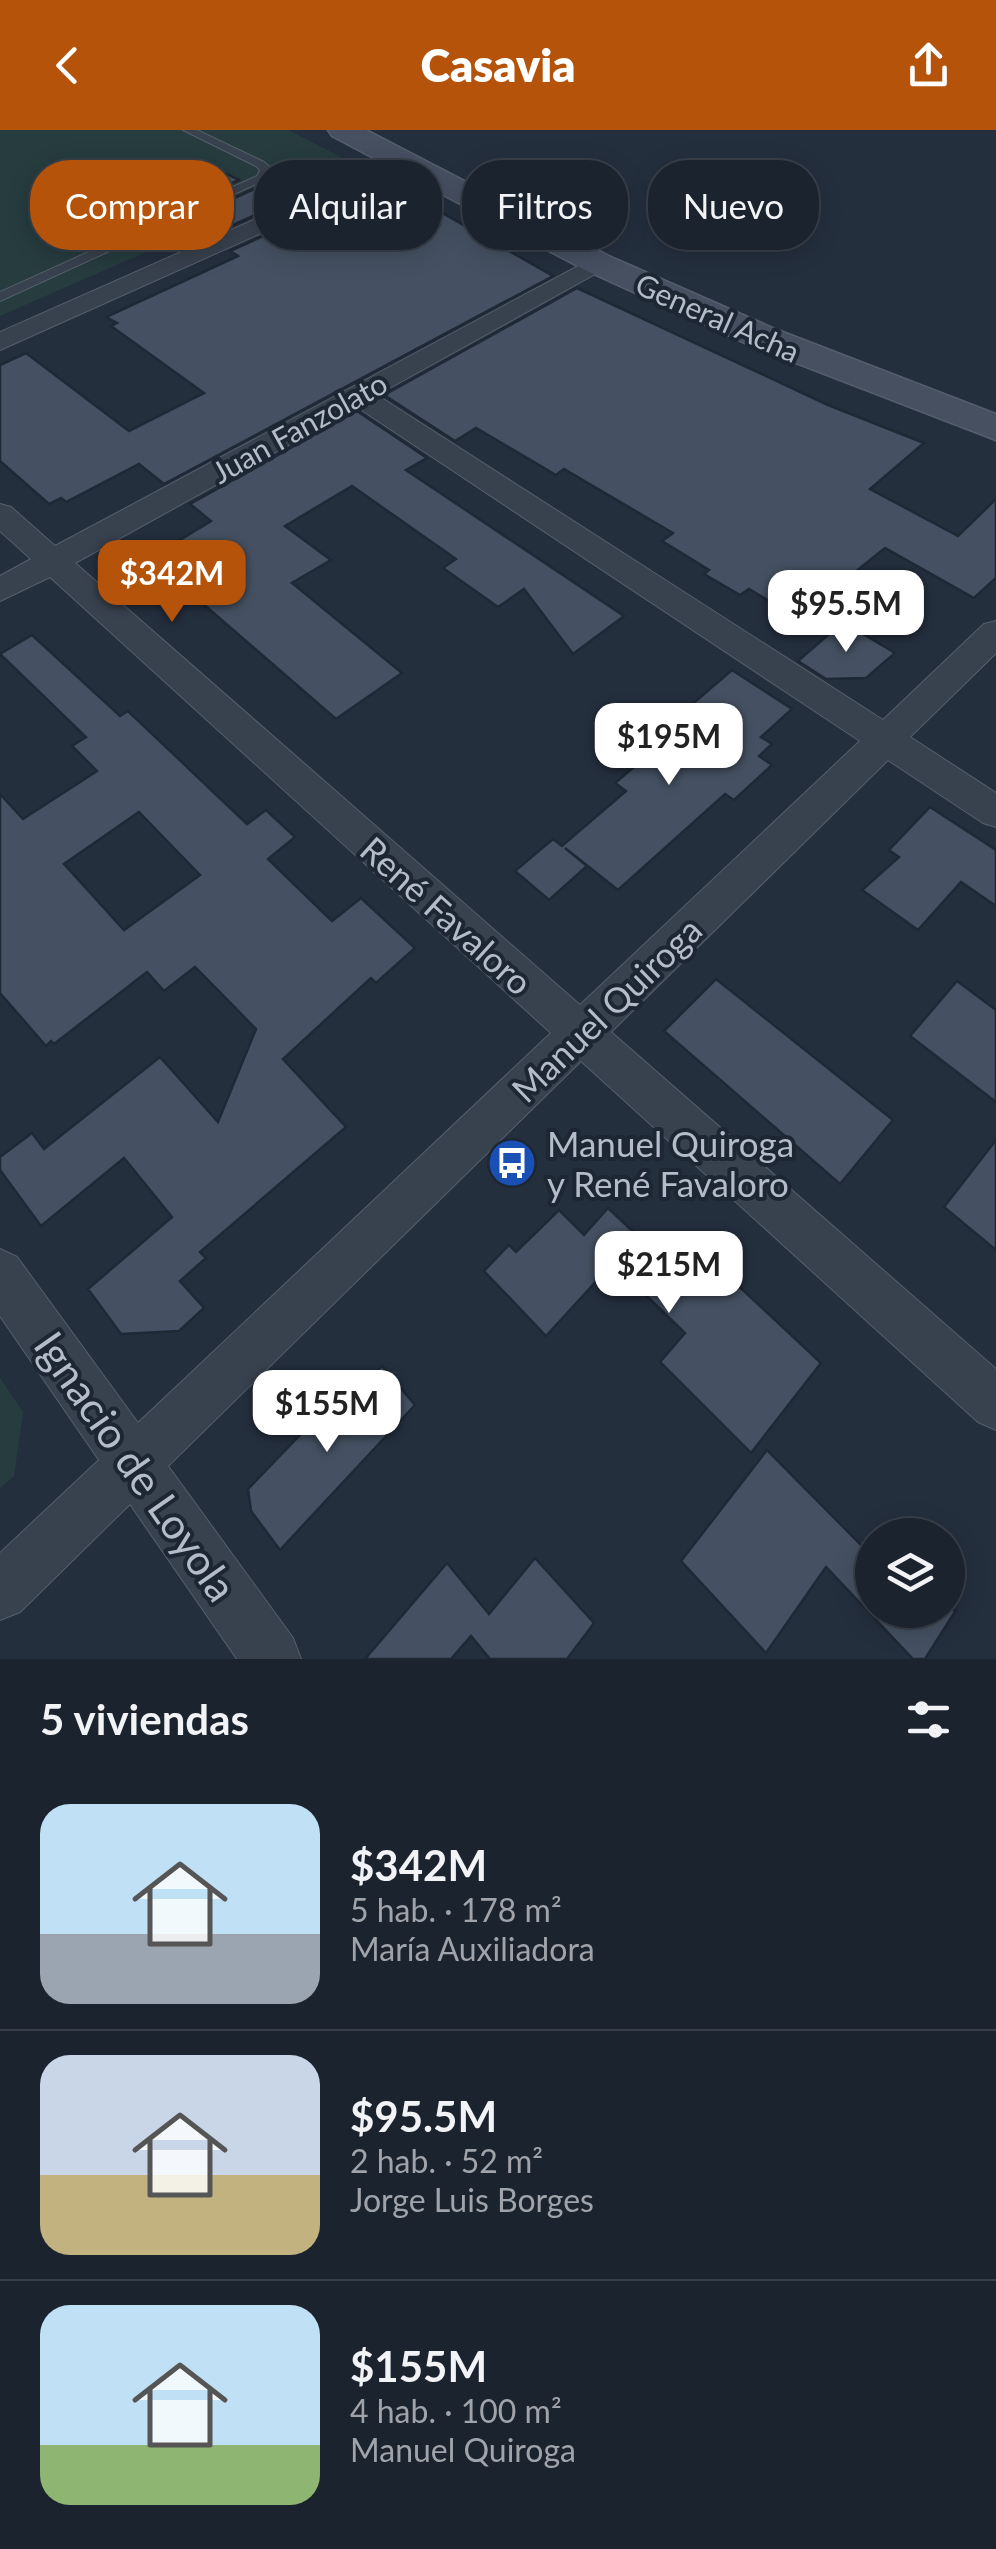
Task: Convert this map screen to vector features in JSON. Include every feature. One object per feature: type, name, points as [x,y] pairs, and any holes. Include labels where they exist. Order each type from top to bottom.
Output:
[{"type":"main road","name":"General Acha","points":[[343,130],[401,160]]},
{"type":"main road","name":"General Acha","points":[[442,182],[597,264],[762,337],[996,428]]},
{"type":"street","points":[[0,342],[254,228]]},
{"type":"street","name":"Juan Fanzolato","points":[[0,590],[597,264]]},
{"type":"street","points":[[358,394],[996,812]]},
{"type":"street","name":"René Favaloro","points":[[0,514],[996,1404]]},
{"type":"street","name":"Manuel Quiroga","points":[[0,1592],[996,633]]},
{"type":"street","name":"Ignacio de Loyola","points":[[0,1274],[272,1659]]},
{"type":"lane","points":[[0,297],[261,178],[266,170],[188,130]]},
{"type":"green space","points":[[0,130],[288,130],[341,157],[254,160],[254,205],[234,214],[234,160],[30,160],[30,250],[151,250],[0,316]]},
{"type":"green space","points":[[0,1378],[23,1412],[14,1476],[0,1488]]},
{"type":"building","points":[[254,189],[254,216],[234,224],[234,198]]},
{"type":"building","points":[[442,213],[462,224],[462,250],[507,250],[553,276],[164,484],[139,464],[66,502],[61,498],[49,504],[0,461],[0,365],[26,353],[129,431],[204,393],[111,326],[117,323],[106,317],[238,256],[230,251],[254,240],[254,250],[442,250]]},
{"type":"building","points":[[577,288],[828,405],[924,443],[870,489],[958,536],[996,499],[996,578],[974,598],[885,548],[798,618],[749,589],[740,595],[704,574],[709,570],[662,541],[673,533],[564,469],[556,475],[476,428],[455,441],[384,395]]},
{"type":"building","points":[[357,411],[427,458],[406,470],[624,616],[573,654],[524,589],[498,607],[443,568],[456,559],[352,486],[285,526],[331,560],[292,583],[402,673],[336,719],[150,558],[211,521],[190,504]]},
{"type":"building","points":[[843,622],[895,653],[866,678],[826,679],[798,661]]},
{"type":"building","points":[[32,635],[120,716],[128,711],[247,824],[266,810],[295,837],[268,859],[332,921],[361,898],[415,948],[376,983],[371,978],[283,1059],[346,1127],[200,1252],[206,1258],[180,1281],[204,1308],[179,1331],[121,1334],[88,1289],[172,1217],[124,1158],[41,1226],[0,1170],[0,1157],[32,1133],[44,1149],[160,1057],[218,1122],[256,1029],[195,967],[164,991],[147,972],[54,1044],[51,1041],[46,1046],[0,993],[0,794],[23,819],[97,771],[72,746],[86,737],[0,654]],"holes":[[[139,812],[200,875],[124,930],[64,864]]]},
{"type":"building","points":[[732,670],[792,709],[761,737],[772,744],[759,756],[772,765],[734,800],[725,794],[618,890],[565,848],[587,866],[549,900],[515,871],[553,839],[562,846],[626,791],[615,783],[692,718],[683,712]]},
{"type":"building","points":[[930,807],[996,850],[996,906],[961,882],[918,930],[862,890],[899,857],[889,850]]},
{"type":"building","points":[[716,979],[893,1120],[840,1184],[664,1031]]},
{"type":"building","points":[[957,981],[996,1010],[996,1102],[910,1036]]},
{"type":"building","points":[[996,1140],[996,1250],[944,1207]]},
{"type":"building","points":[[608,1208],[661,1258],[682,1233],[821,1363],[751,1453],[660,1362],[685,1333],[613,1263],[546,1336],[484,1271],[509,1245],[516,1252],[559,1210],[584,1235]]},
{"type":"building","points":[[382,1366],[415,1405],[280,1550],[251,1511],[248,1489],[352,1381],[358,1389]]},
{"type":"building","points":[[767,1450],[855,1539],[855,1598],[826,1567],[766,1653],[681,1561]]},
{"type":"building","points":[[535,1558],[594,1623],[567,1659],[490,1659],[471,1636],[451,1659],[365,1659],[447,1563],[489,1614]]},
{"type":"building","points":[[884,1628],[945,1628],[925,1659],[913,1659]]},
{"type":"place","name":"Manuel Quiroga y René Favaloro","points":[[512,1163]]}]
